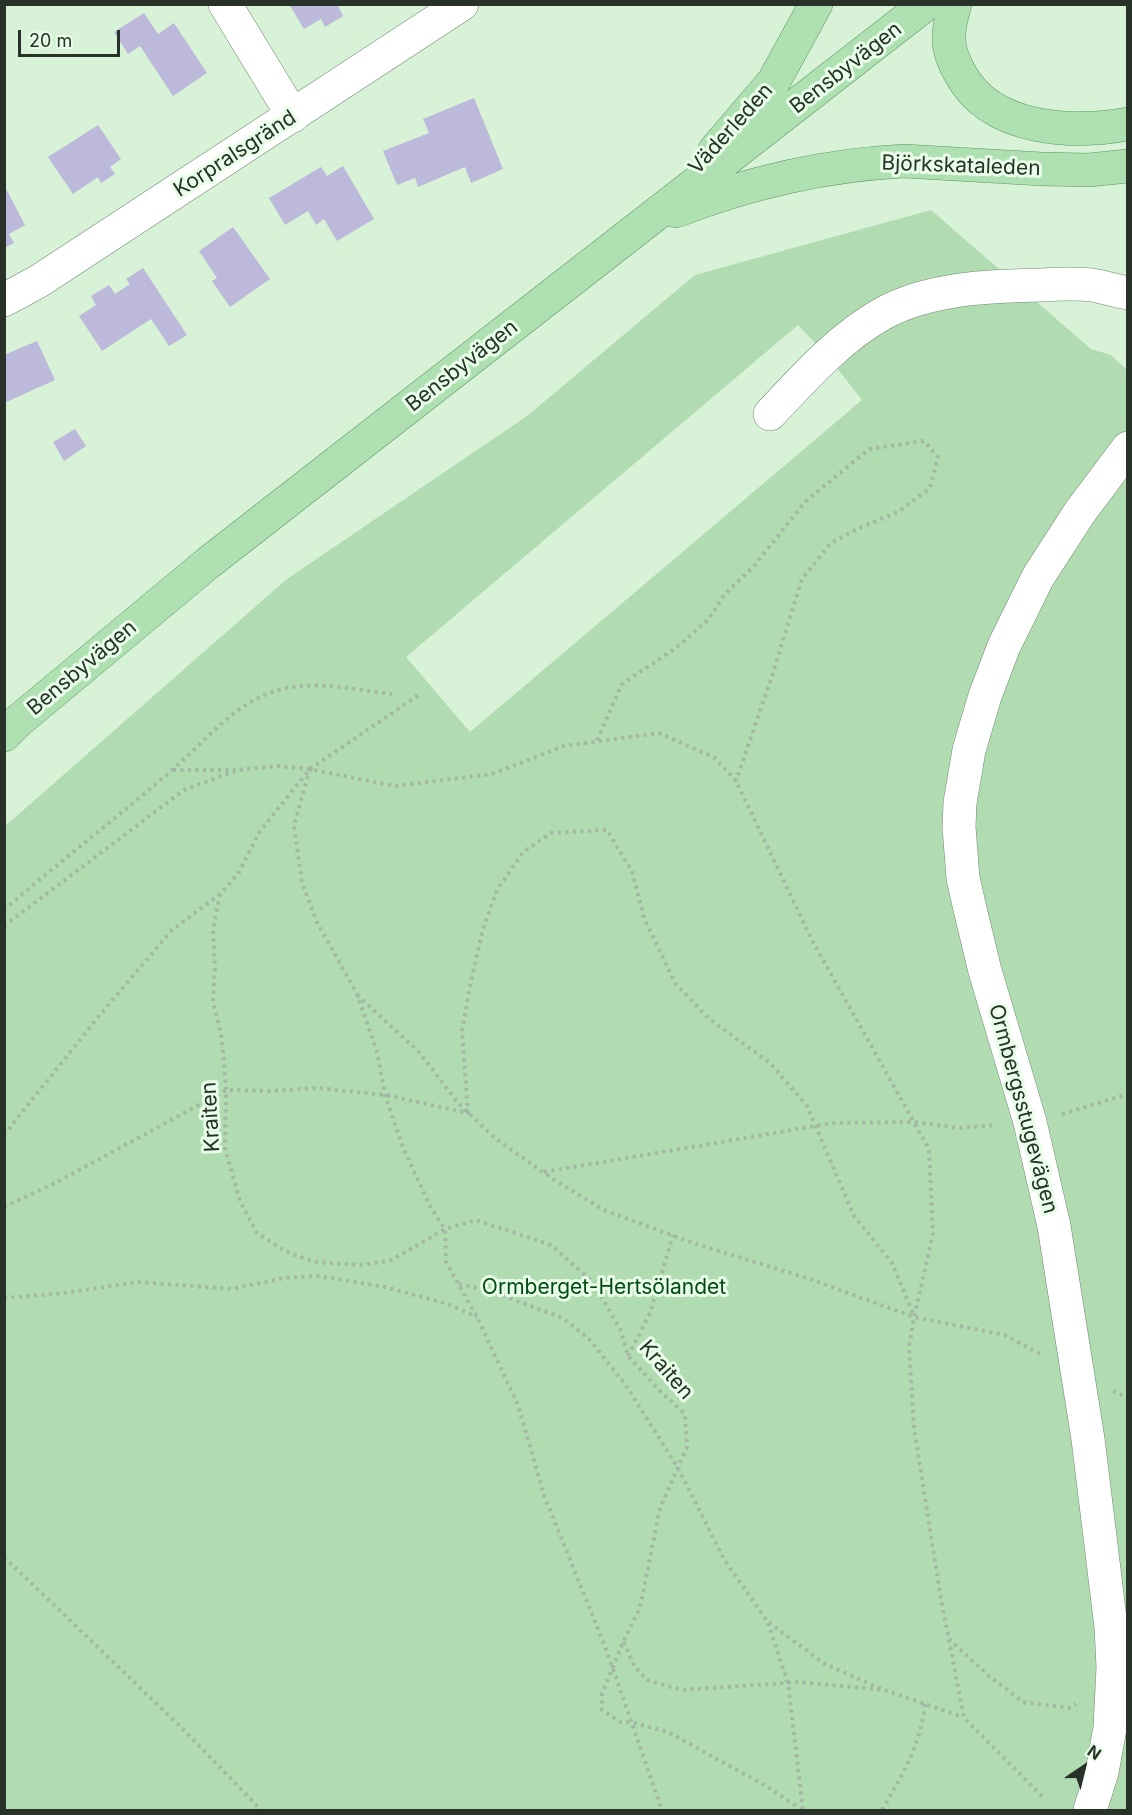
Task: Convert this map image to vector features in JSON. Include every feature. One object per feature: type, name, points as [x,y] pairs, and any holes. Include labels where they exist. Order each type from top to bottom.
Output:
[{"type":"main road","name":"Väderleden","points":[[627,238],[726,139],[774,81],[816,4]]},
{"type":"main road","name":"Bensbyvägen","points":[[4,735],[26,714],[208,563],[926,4]]},
{"type":"main road","name":"Björkskataleden","points":[[955,4],[948,38],[951,55],[965,82],[976,96],[1016,119],[1042,126],[1079,130],[1128,124]]},
{"type":"main road","name":"Björkskataleden","points":[[627,238],[671,213],[699,202],[757,184],[835,167],[904,161],[1042,169],[1089,170],[1128,166]]},
{"type":"street","points":[[225,4],[293,116]]},
{"type":"street","name":"Korpralsgränd","points":[[4,300],[39,281],[462,4]]},
{"type":"street","points":[[770,414],[813,369],[850,335],[882,314],[906,303],[1005,285],[1091,285],[1128,293]]},
{"type":"street","name":"Ormbergsstugevägen","points":[[1090,1810],[1115,1768],[1110,1728],[1113,1693],[1111,1627],[1088,1439],[1054,1226],[1030,1122],[985,971],[970,909],[961,850],[960,803],[969,750],[985,696],[1004,646],[1038,577],[1080,512],[1128,448]]},
{"type":"path","points":[[597,741],[622,684],[676,648],[709,620],[724,595],[754,566],[806,501],[869,449],[924,441],[938,457],[930,488],[898,512],[859,528],[831,543],[802,579],[736,781]]},
{"type":"path","points":[[4,910],[172,770],[235,711],[274,691],[297,686],[325,686],[392,694]]},
{"type":"path","points":[[4,1135],[99,1016],[171,931],[220,894],[238,874],[260,831],[310,769],[420,694]]},
{"type":"path","points":[[172,770],[238,770],[278,766],[310,769],[394,786],[492,774],[564,746],[659,733],[715,758],[736,781],[813,942],[930,1149],[933,1234],[909,1347],[914,1428],[964,1718]]},
{"type":"path","points":[[310,769],[294,825],[302,883],[317,922],[357,994],[377,1052],[385,1095],[404,1150],[430,1208],[445,1229],[446,1262],[477,1317],[519,1405],[544,1495],[612,1668],[662,1810]]},
{"type":"path","points":[[4,926],[184,790],[238,770]]},
{"type":"path","points":[[468,1113],[462,1031],[483,929],[496,890],[523,852],[551,833],[607,830],[632,871],[644,918],[675,983],[708,1018],[770,1063],[807,1106],[854,1216],[892,1263],[914,1317]]},
{"type":"path","name":"Kraiten","points":[[220,894],[213,929],[215,967],[213,1002],[222,1040],[226,1090],[225,1149],[240,1202],[257,1233],[285,1251],[314,1262],[363,1265],[392,1260],[445,1229],[476,1220],[551,1245],[592,1282],[621,1331],[628,1356],[661,1392],[686,1414],[687,1447],[660,1508],[640,1608],[623,1642],[602,1694],[602,1710],[620,1722],[631,1722],[668,1732],[766,1786],[803,1810]]},
{"type":"path","points":[[357,994],[419,1052],[458,1103],[496,1139],[604,1210],[810,1279],[914,1317],[1005,1335],[1077,1374],[1128,1398]]},
{"type":"path","points":[[4,1206],[59,1181],[226,1090],[271,1091],[317,1088],[385,1095],[468,1113]]},
{"type":"path","points":[[544,1172],[833,1123],[914,1122],[958,1128],[1030,1122],[1128,1094]]},
{"type":"path","points":[[628,1356],[650,1313],[673,1235]]},
{"type":"path","points":[[4,1298],[64,1293],[138,1282],[232,1289],[284,1278],[318,1276],[386,1287],[448,1304],[477,1317]]},
{"type":"path","points":[[459,1284],[490,1291],[563,1318],[589,1339],[625,1384],[678,1468],[725,1561],[768,1622],[788,1683],[803,1810]]},
{"type":"path","points":[[4,1557],[184,1730],[261,1810]]},
{"type":"path","points":[[768,1622],[825,1664],[884,1690],[964,1718],[1045,1799]]},
{"type":"path","points":[[949,1639],[989,1676],[1023,1701],[1070,1708],[1097,1689],[1113,1693]]},
{"type":"path","points":[[623,1642],[634,1666],[647,1680],[681,1690],[800,1682],[884,1690]]},
{"type":"path","points":[[882,1810],[912,1759],[923,1724],[925,1704]]},
{"type":"green space","name":"Ormberget-Hertsölandet","points":[[931,210],[1091,349],[1111,355],[1128,371],[1127,1810],[5,1810],[4,827],[287,579],[527,416],[695,275]],"holes":[[[798,325],[825,353],[862,400],[470,732],[406,657]]]},
{"type":"building","points":[[289,4],[341,4],[338,6],[343,16],[325,27],[321,19],[304,29]]},
{"type":"building","points":[[144,13],[158,34],[174,23],[207,73],[173,96],[140,46],[128,54],[114,32]]},
{"type":"building","points":[[474,98],[503,169],[471,183],[465,167],[418,187],[415,178],[397,185],[383,151],[429,133],[423,119]]},
{"type":"building","points":[[98,125],[121,159],[110,167],[115,174],[101,183],[98,177],[73,194],[48,157]]},
{"type":"building","points":[[343,166],[374,219],[337,241],[324,219],[316,225],[308,211],[285,225],[269,198],[321,167],[327,176]]},
{"type":"building","points":[[4,185],[25,225],[9,234],[14,243],[4,248]]},
{"type":"building","points":[[233,227],[270,279],[230,307],[212,281],[217,278],[199,251]]},
{"type":"building","points":[[143,268],[187,335],[169,346],[151,319],[102,351],[79,316],[96,305],[91,296],[109,285],[115,294],[130,284],[126,279]]},
{"type":"building","points":[[37,341],[55,380],[4,403],[4,355]]},
{"type":"building","points":[[75,429],[86,446],[64,461],[53,442]]}]
